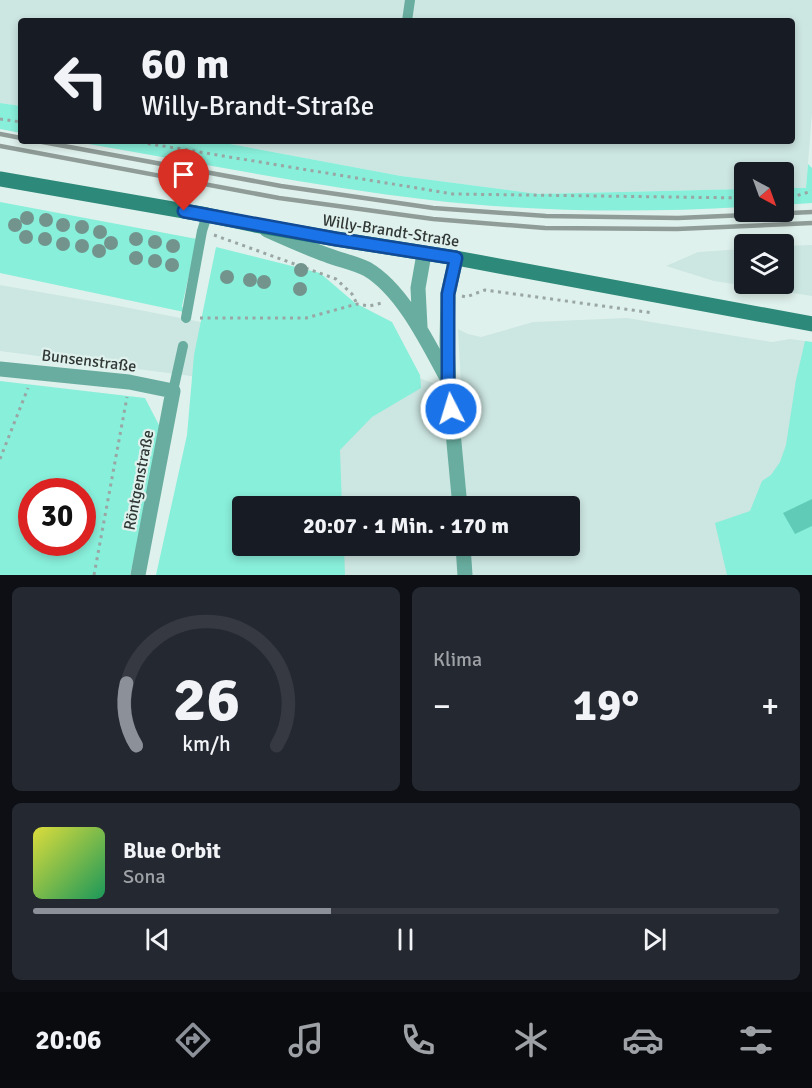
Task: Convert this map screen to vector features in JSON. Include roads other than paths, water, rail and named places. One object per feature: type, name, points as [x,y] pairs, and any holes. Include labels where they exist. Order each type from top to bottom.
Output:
[{"type":"main road","name":"Willy-Brandt-Straße","points":[[0,178],[255,225],[456,258],[812,324]]},
{"type":"street","points":[[255,225],[326,255],[365,268],[380,278],[420,327],[448,380]]},
{"type":"street","points":[[420,327],[418,288],[424,254]]},
{"type":"street","points":[[456,258],[448,294],[448,380],[459,496]]},
{"type":"street","name":"Bunsenstraße","points":[[0,369],[129,382],[173,391]]},
{"type":"street","name":"Röntgenstraße","points":[[138,575],[173,391]]},
{"type":"street","points":[[464,556],[465,575]]},
{"type":"lane","points":[[407,18],[410,0]]},
{"type":"lane","points":[[186,318],[207,215]]},
{"type":"lane","points":[[173,391],[183,346]]},
{"type":"railway","points":[[0,134],[18,137]]},
{"type":"railway","points":[[53,144],[281,186],[433,208],[546,216],[678,218],[812,212]]},
{"type":"railway","points":[[0,146],[279,198],[433,219],[545,228],[677,229],[812,223]]}]
